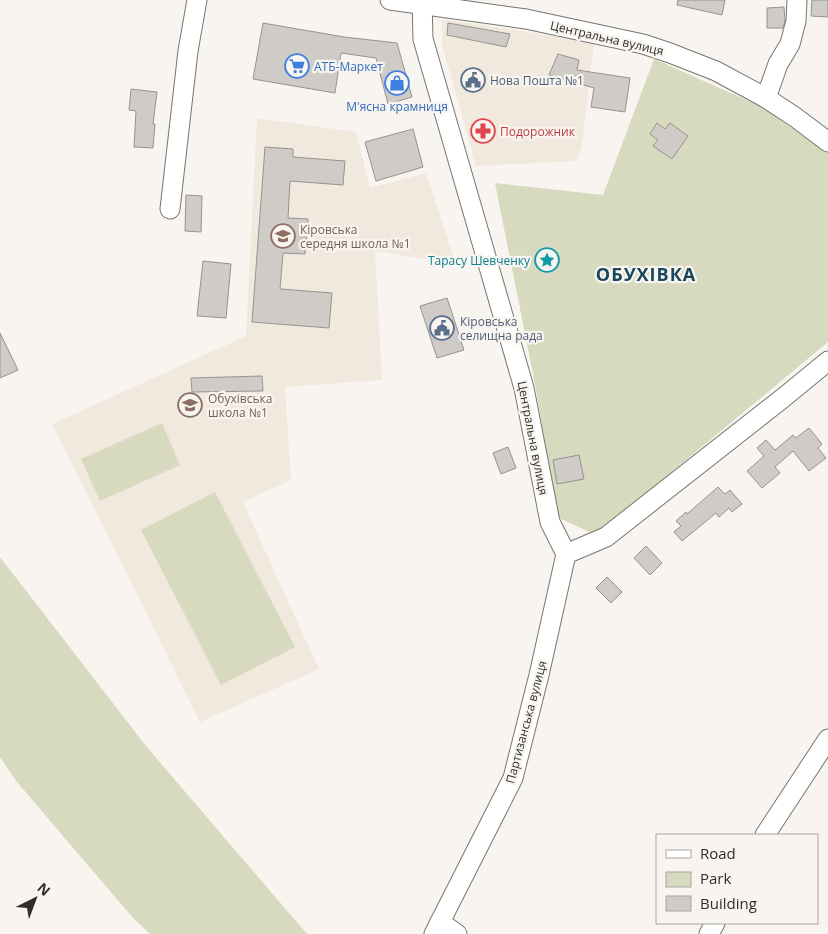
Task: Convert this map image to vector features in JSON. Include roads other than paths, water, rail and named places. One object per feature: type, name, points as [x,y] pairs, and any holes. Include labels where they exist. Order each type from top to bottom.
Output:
[{"type":"street","points":[[170,209],[188,51],[197,0]]},
{"type":"street","name":"Центральна вулиця","points":[[390,0],[422,2],[526,19],[642,44],[716,71],[766,98],[828,142]]},
{"type":"street","points":[[766,98],[778,64],[790,44],[796,22],[797,0]]},
{"type":"street","name":"Центральна вулиця","points":[[422,2],[423,38],[524,388],[550,522],[566,554]]},
{"type":"street","points":[[566,554],[606,537],[828,361]]},
{"type":"street","name":"Партизанська вулиця","points":[[437,928],[513,778],[539,675],[566,554]]},
{"type":"street","points":[[766,834],[828,739]]},
{"type":"street","points":[[437,928],[457,934]]},
{"type":"place","name":"АТБ-Маркет","points":[[297,66]]},
{"type":"place","name":"Нова Пошта №1","points":[[473,80]]},
{"type":"place","name":"М'ясна крамниця","points":[[397,83]]},
{"type":"place","name":"Подорожник","points":[[483,131]]},
{"type":"place","name":"Кіровська середня школа №1","points":[[283,236]]},
{"type":"place","name":"Тарасу Шевченку","points":[[547,260]]},
{"type":"place","name":"Кіровська селищна рада","points":[[442,328]]},
{"type":"place","name":"Обухівська школа №1","points":[[190,405]]},
{"type":"district","name":"ОБУХІВКА","points":[[646,274]]}]
